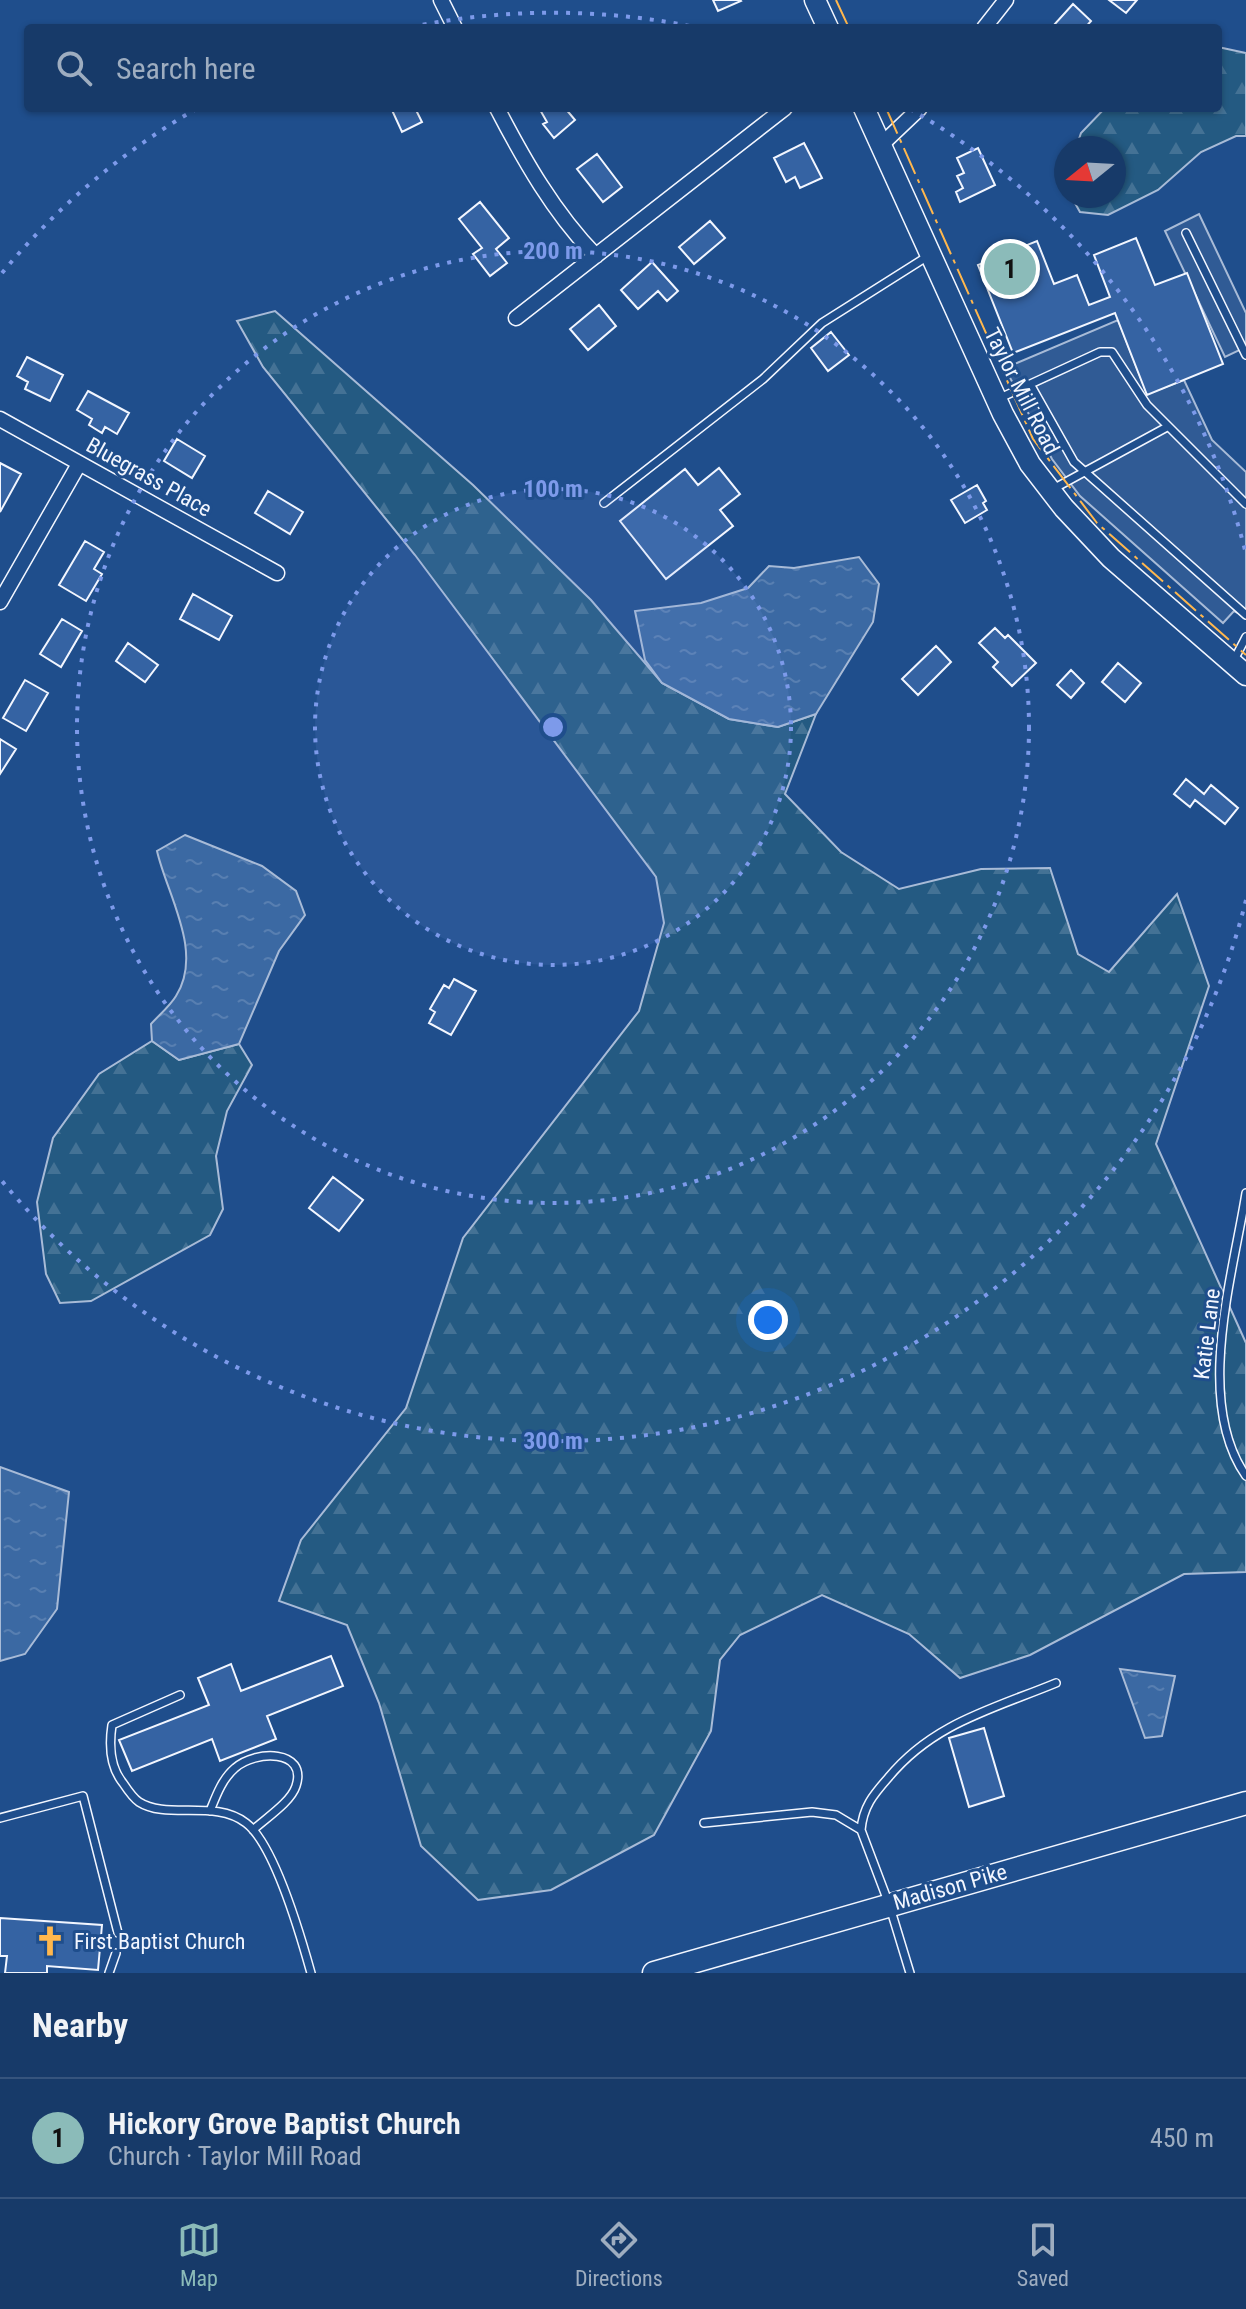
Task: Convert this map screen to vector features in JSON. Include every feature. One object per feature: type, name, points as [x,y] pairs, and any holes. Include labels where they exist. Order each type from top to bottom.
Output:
[{"type":"main road","points":[[815,0],[826,24]]},
{"type":"main road","name":"Taylor Mill Road","points":[[866,112],[996,399],[1030,464],[1050,491],[1111,558],[1242,658]]},
{"type":"main road","name":"Madison Pike","points":[[654,1973],[1246,1803]]},
{"type":"street","points":[[441,0],[453,24]]},
{"type":"street","points":[[987,24],[1006,0]]},
{"type":"street","points":[[499,112],[540,184],[578,237],[596,256]]},
{"type":"street","points":[[516,318],[780,112]]},
{"type":"street","points":[[880,146],[916,112]]},
{"type":"street","name":"Bluegrass Place","points":[[0,419],[277,573]]},
{"type":"street","points":[[0,602],[79,464]]},
{"type":"lane","points":[[1186,233],[1246,355]]},
{"type":"lane","points":[[604,503],[763,379],[822,323],[930,255]]},
{"type":"lane","points":[[996,399],[1100,352],[1112,352],[1147,405],[1246,504]]},
{"type":"lane","points":[[1030,384],[1074,462],[1246,615]]},
{"type":"lane","points":[[1050,491],[1167,427]]},
{"type":"lane","points":[[1242,658],[1246,637]]},
{"type":"lane","name":"Katie Lane","points":[[1246,1193],[1224,1329],[1218,1391],[1225,1429],[1246,1476]]},
{"type":"lane","points":[[910,1973],[889,1904],[861,1830],[862,1811],[922,1742],[961,1721],[1056,1683]]},
{"type":"lane","points":[[180,1695],[112,1725],[109,1742],[119,1779],[139,1802],[157,1808],[233,1815],[253,1830],[292,1913],[311,1973]]},
{"type":"lane","points":[[210,1811],[235,1767],[257,1755],[270,1753],[282,1756],[293,1767],[297,1778],[295,1789],[253,1830]]},
{"type":"lane","points":[[0,1818],[83,1796],[118,1933]]},
{"type":"lane","points":[[704,1823],[812,1812],[836,1815],[861,1830]]},
{"type":"lane","points":[[109,1973],[116,1953]]},
{"type":"green space","points":[[1222,48],[1246,53],[1246,136],[1236,136],[1201,152],[1158,190],[1126,206],[1126,136],[1080,136],[1101,112],[1222,112]]},
{"type":"green space","points":[[1078,208],[1122,208],[1108,215],[1080,212]]},
{"type":"green space","points":[[275,311],[473,485],[591,600],[662,683],[729,719],[778,727],[816,714],[785,794],[841,852],[899,889],[981,869],[1050,868],[1078,954],[1109,972],[1177,894],[1209,986],[1156,1144],[1246,1343],[1246,1572],[1184,1574],[1030,1655],[960,1678],[909,1634],[822,1595],[740,1635],[720,1660],[711,1731],[654,1835],[551,1890],[478,1900],[421,1846],[379,1703],[347,1625],[279,1601],[301,1540],[406,1408],[463,1238],[639,1011],[664,923],[656,877],[415,555],[263,367],[237,321]]},
{"type":"green space","points":[[152,1041],[179,1060],[239,1044],[252,1065],[227,1111],[216,1156],[223,1209],[210,1235],[91,1301],[60,1303],[46,1274],[37,1202],[53,1138],[99,1074]]},
{"type":"shaded area","points":[[1199,214],[1246,313],[1246,347],[1225,357],[1165,231]]},
{"type":"shaded area","points":[[1118,320],[1147,394],[1184,380],[1212,440],[1246,472],[1246,617],[1234,611],[1223,623],[1080,496],[1052,459],[1005,368]]},
{"type":"water","points":[[859,557],[879,584],[873,622],[816,714],[778,727],[729,719],[662,683],[645,660],[635,611],[701,603],[748,588],[769,566],[794,568]]},
{"type":"water","points":[[185,835],[262,866],[296,891],[305,915],[279,951],[239,1044],[179,1060],[152,1041],[151,1024],[176,996],[184,979],[186,961],[181,924],[157,851]]},
{"type":"water","points":[[0,1467],[69,1492],[57,1609],[25,1654],[0,1661]]},
{"type":"water","points":[[1120,1669],[1175,1676],[1162,1736],[1145,1738]]},
{"type":"building","points":[[713,0],[740,0],[741,1],[718,11]]},
{"type":"building","points":[[1109,0],[1137,0],[1126,13]]},
{"type":"building","points":[[1073,4],[1091,21],[1088,24],[1055,24]]},
{"type":"building","points":[[393,112],[417,112],[422,122],[402,132]]},
{"type":"building","points":[[541,112],[568,112],[575,120],[554,138],[543,124],[547,122]]},
{"type":"building","points":[[804,143],[822,178],[800,188],[795,177],[786,182],[774,158]]},
{"type":"building","points":[[978,148],[995,185],[960,202],[956,192],[963,188],[957,176],[964,173],[957,158]]},
{"type":"building","points":[[597,154],[622,187],[603,202],[577,169]]},
{"type":"building","points":[[480,202],[509,238],[496,249],[507,263],[490,276],[473,254],[482,248],[459,219]]},
{"type":"building","points":[[710,221],[725,238],[694,264],[679,247]]},
{"type":"building","points":[[1136,238],[1155,285],[1187,273],[1223,364],[1147,395],[1115,313],[1013,353],[978,265],[1037,241],[1054,284],[1077,275],[1089,305],[1110,297],[1094,255]]},
{"type":"building","points":[[652,262],[678,291],[667,301],[658,291],[638,309],[621,290]]},
{"type":"building","points":[[599,305],[616,326],[588,350],[570,329]]},
{"type":"building","points":[[831,332],[849,355],[828,371],[811,348]]},
{"type":"building","points":[[27,357],[63,375],[50,401],[25,389],[28,382],[17,376]]},
{"type":"building","points":[[88,391],[129,413],[117,434],[105,427],[102,433],[89,425],[92,419],[77,410]]},
{"type":"building","points":[[177,439],[205,456],[192,478],[164,461]]},
{"type":"building","points":[[0,463],[21,474],[0,512]]},
{"type":"building","points":[[719,468],[740,494],[720,510],[733,526],[666,579],[620,521],[685,469],[698,485]]},
{"type":"building","points":[[977,485],[986,501],[983,503],[987,510],[965,523],[951,500]]},
{"type":"building","points":[[268,491],[303,512],[290,534],[255,513]]},
{"type":"building","points":[[85,541],[104,552],[94,569],[102,574],[86,601],[59,585]]},
{"type":"building","points":[[193,594],[232,616],[219,640],[180,619]]},
{"type":"building","points":[[62,619],[82,631],[61,667],[40,654]]},
{"type":"building","points":[[995,628],[1005,638],[1008,635],[1036,663],[1012,686],[993,667],[998,662],[979,643]]},
{"type":"building","points":[[128,643],[158,665],[145,682],[116,661]]},
{"type":"building","points":[[936,646],[951,662],[918,695],[902,679]]},
{"type":"building","points":[[1118,663],[1141,683],[1125,702],[1102,682]]},
{"type":"building","points":[[1071,670],[1084,683],[1071,698],[1057,685]]},
{"type":"building","points":[[25,680],[48,693],[26,731],[3,718]]},
{"type":"building","points":[[0,739],[16,749],[0,774]]},
{"type":"building","points":[[1186,779],[1204,794],[1211,785],[1238,808],[1225,824],[1195,800],[1190,807],[1174,794]]},
{"type":"building","points":[[454,979],[476,991],[451,1035],[429,1023],[435,1012],[430,1009],[444,985],[449,988]]},
{"type":"building","points":[[333,1177],[363,1200],[339,1231],[309,1208]]},
{"type":"building","points":[[331,1656],[343,1686],[267,1716],[276,1739],[220,1761],[212,1739],[132,1771],[119,1740],[209,1705],[198,1678],[231,1664],[241,1691]]},
{"type":"building","points":[[984,1728],[1004,1796],[969,1807],[949,1738]]},
{"type":"building","name":"First Baptist Church","points":[[0,1918],[102,1925],[98,1970],[47,1966],[47,1973],[5,1973],[7,1956],[0,1956]]},
{"type":"power","points":[[836,0],[847,24]]},
{"type":"power","points":[[888,112],[1033,439],[1097,523],[1246,655]]},
{"type":"place","name":"Hickory Grove Baptist Church","points":[[1010,269]]},
{"type":"place","name":"First Baptist Church","points":[[50,1941]]}]
